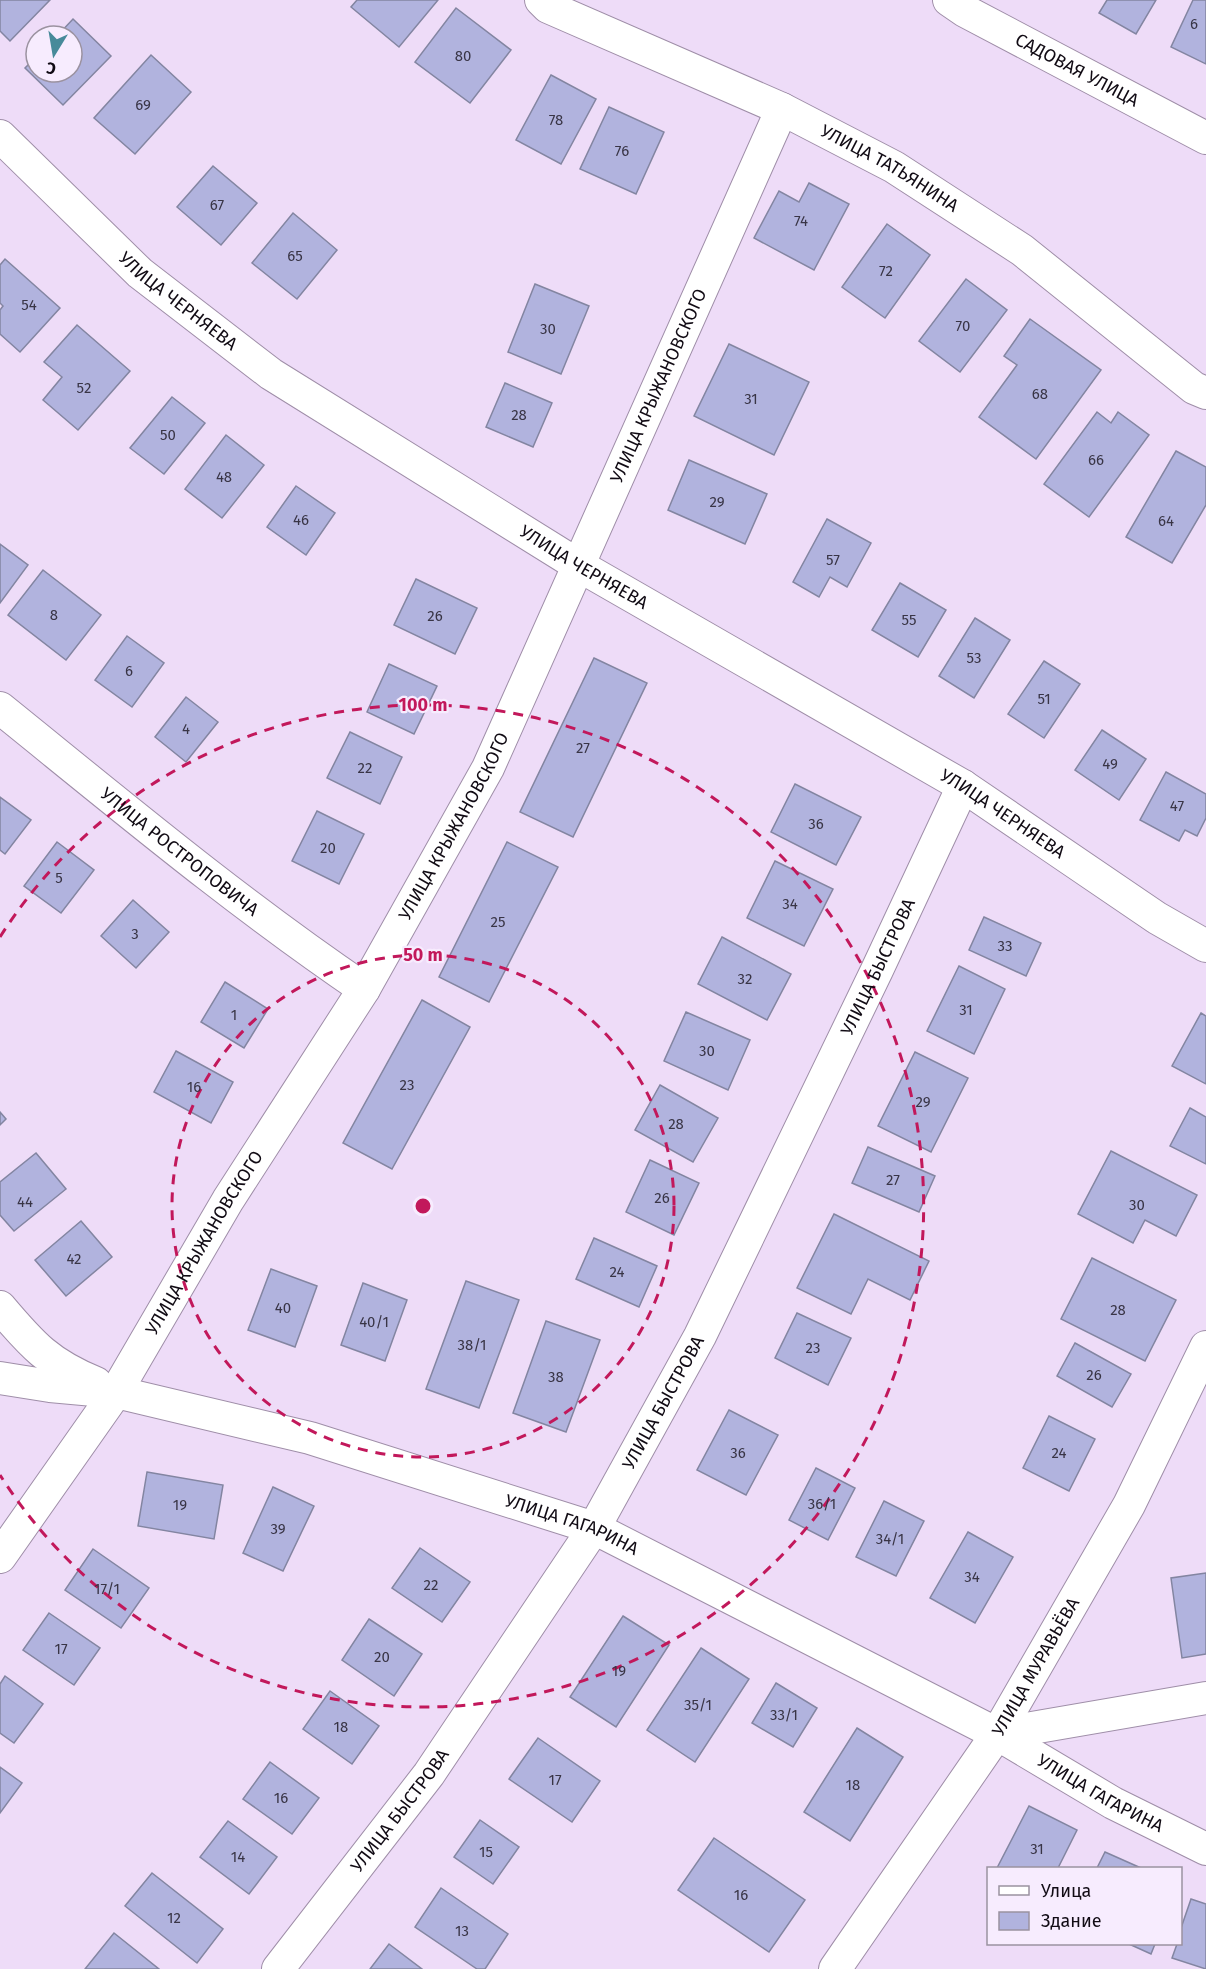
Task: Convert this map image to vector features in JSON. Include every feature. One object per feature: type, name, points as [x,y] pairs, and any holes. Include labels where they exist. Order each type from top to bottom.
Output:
[{"type":"street","name":"УЛИЦА ТАТЬЯНИНА","points":[[541,0],[548,7],[782,109],[894,167],[1022,250],[1194,387],[1206,393]]},
{"type":"street","name":"САДОВАЯ УЛИЦА","points":[[963,4],[1206,138]]},
{"type":"street","name":"УЛИЦА КРЫЖАНОВСКОГО","points":[[0,1557],[117,1392],[228,1200],[364,989],[488,768],[782,109]]},
{"type":"street","name":"УЛИЦА ЧЕРНЯЕВА","points":[[0,136],[141,273],[271,374],[578,565],[963,786],[1157,918],[1206,946]]},
{"type":"street","name":"УЛИЦА РОСТРОПОВИЧА","points":[[0,708],[160,838],[311,953],[364,989]]},
{"type":"street","name":"УЛИЦА БЫСТРОВА","points":[[278,1969],[429,1774],[594,1528],[700,1336],[963,786]]},
{"type":"street","name":"УЛИЦА ГАГАРИНА","points":[[0,1307],[39,1351],[68,1371],[117,1392]]},
{"type":"street","name":"УЛИЦА МУРАВЬЁВА","points":[[835,1969],[997,1734],[1130,1504],[1206,1347]]},
{"type":"street","name":"УЛИЦА ГАГАРИНА","points":[[0,1378],[50,1386],[117,1392],[310,1438],[594,1528],[997,1734],[1113,1803],[1206,1849]]},
{"type":"street","name":"УЛИЦА ГАГАРИНА","points":[[997,1734],[1206,1698]]},
{"type":"building","points":[[0,0],[50,0],[24,24],[10,41],[0,31]]},
{"type":"building","points":[[357,0],[438,0],[399,47],[351,7]]},
{"type":"building","points":[[1107,0],[1156,0],[1136,34],[1099,13]]},
{"type":"building","points":[[1193,0],[1206,0],[1206,64],[1171,47]]},
{"type":"building","points":[[456,8],[511,50],[470,103],[415,62]]},
{"type":"building","points":[[73,19],[78,24],[68,24]]},
{"type":"building","points":[[84,30],[111,56],[84,84]]},
{"type":"building","points":[[151,55],[191,92],[135,154],[94,118]]},
{"type":"building","points":[[551,75],[596,99],[561,164],[516,140]]},
{"type":"building","points":[[41,84],[84,84],[63,105]]},
{"type":"building","points":[[609,107],[664,132],[636,194],[580,169]]},
{"type":"building","points":[[213,166],[257,203],[221,245],[177,207]]},
{"type":"building","points":[[809,183],[849,204],[814,270],[754,238],[779,191],[799,202]]},
{"type":"building","points":[[293,213],[337,250],[297,299],[252,263]]},
{"type":"building","points":[[887,224],[930,255],[885,318],[842,287]]},
{"type":"building","points":[[5,259],[60,308],[20,352],[0,334],[0,310],[3,306],[0,303],[0,265]]},
{"type":"building","points":[[966,279],[1007,310],[960,372],[919,341]]},
{"type":"building","points":[[535,284],[589,306],[561,374],[508,352]]},
{"type":"building","points":[[1030,319],[1101,370],[1036,459],[979,417],[1017,365],[1004,356]]},
{"type":"building","points":[[77,325],[130,371],[78,430],[43,400],[62,377],[44,362]]},
{"type":"building","points":[[729,344],[809,382],[774,455],[694,416]]},
{"type":"building","points":[[505,383],[552,403],[533,447],[486,427]]},
{"type":"building","points":[[172,397],[205,423],[164,474],[130,448]]},
{"type":"building","points":[[1097,412],[1111,423],[1118,412],[1149,435],[1089,517],[1044,484]]},
{"type":"building","points":[[226,435],[264,465],[222,518],[185,489]]},
{"type":"building","points":[[1176,451],[1206,467],[1206,505],[1172,563],[1126,537]]},
{"type":"building","points":[[689,460],[767,494],[745,544],[668,510]]},
{"type":"building","points":[[296,486],[335,513],[306,555],[267,527]]},
{"type":"building","points":[[827,519],[871,543],[847,587],[830,577],[819,597],[793,582]]},
{"type":"building","points":[[0,544],[28,565],[0,603]]},
{"type":"building","points":[[43,570],[101,615],[66,660],[8,615]]},
{"type":"building","points":[[416,579],[477,608],[455,654],[394,625]]},
{"type":"building","points":[[900,583],[946,610],[918,657],[872,630]]},
{"type":"building","points":[[975,618],[1010,640],[974,698],[939,676]]},
{"type":"building","points":[[127,636],[164,663],[132,707],[95,680]]},
{"type":"building","points":[[594,658],[647,683],[573,837],[520,812]]},
{"type":"building","points":[[1044,661],[1080,684],[1044,738],[1008,714]]},
{"type":"building","points":[[389,664],[437,686],[414,734],[367,712]]},
{"type":"building","points":[[186,697],[218,722],[186,762],[155,737]]},
{"type":"building","points":[[1102,730],[1146,759],[1119,800],[1075,770]]},
{"type":"building","points":[[350,732],[402,757],[380,804],[327,778]]},
{"type":"building","points":[[1166,772],[1206,794],[1206,818],[1197,836],[1185,830],[1179,841],[1140,820]]},
{"type":"building","points":[[795,784],[861,817],[836,865],[771,832]]},
{"type":"building","points":[[0,797],[31,820],[5,854],[0,850]]},
{"type":"building","points":[[317,811],[364,834],[339,884],[292,861]]},
{"type":"building","points":[[57,842],[94,870],[61,913],[24,886]]},
{"type":"building","points":[[507,842],[558,867],[489,1002],[439,977]]},
{"type":"building","points":[[775,861],[833,889],[804,946],[747,918]]},
{"type":"building","points":[[133,900],[169,932],[136,968],[101,936]]},
{"type":"building","points":[[984,917],[1041,943],[1026,976],[969,950]]},
{"type":"building","points":[[722,937],[791,974],[767,1020],[698,984]]},
{"type":"building","points":[[959,966],[1005,989],[974,1054],[927,1031]]},
{"type":"building","points":[[225,982],[268,1009],[244,1048],[201,1022]]},
{"type":"building","points":[[422,1000],[470,1027],[392,1169],[343,1143]]},
{"type":"building","points":[[686,1012],[750,1040],[728,1090],[664,1061]]},
{"type":"building","points":[[1201,1013],[1206,1016],[1206,1084],[1172,1066]]},
{"type":"building","points":[[176,1051],[233,1082],[211,1123],[154,1092]]},
{"type":"building","points":[[915,1052],[968,1078],[931,1152],[878,1126]]},
{"type":"building","points":[[660,1085],[718,1118],[693,1162],[635,1130]]},
{"type":"building","points":[[1190,1108],[1206,1117],[1206,1164],[1170,1146]]},
{"type":"building","points":[[0,1112],[6,1119],[0,1125]]},
{"type":"building","points":[[868,1147],[935,1176],[919,1212],[852,1183]]},
{"type":"building","points":[[1111,1151],[1197,1195],[1176,1236],[1145,1220],[1133,1243],[1078,1214]]},
{"type":"building","points":[[36,1153],[66,1189],[14,1231],[0,1215],[0,1182]]},
{"type":"building","points":[[650,1160],[699,1183],[674,1235],[626,1212]]},
{"type":"building","points":[[834,1214],[929,1261],[910,1300],[868,1279],[851,1314],[797,1288]]},
{"type":"building","points":[[81,1221],[112,1257],[66,1296],[35,1260]]},
{"type":"building","points":[[594,1238],[657,1266],[639,1307],[576,1279]]},
{"type":"building","points":[[1092,1258],[1176,1300],[1145,1361],[1061,1319]]},
{"type":"building","points":[[271,1269],[317,1286],[295,1347],[248,1330]]},
{"type":"building","points":[[466,1281],[519,1300],[479,1408],[426,1389]]},
{"type":"building","points":[[363,1283],[407,1300],[385,1361],[341,1345]]},
{"type":"building","points":[[797,1313],[851,1338],[828,1385],[775,1358]]},
{"type":"building","points":[[546,1321],[600,1340],[566,1432],[513,1413]]},
{"type":"building","points":[[1075,1343],[1131,1374],[1112,1407],[1057,1376]]},
{"type":"building","points":[[729,1410],[778,1435],[746,1495],[697,1470]]},
{"type":"building","points":[[1049,1416],[1095,1439],[1069,1491],[1023,1468]]},
{"type":"building","points":[[816,1468],[855,1488],[828,1540],[789,1520]]},
{"type":"building","points":[[147,1472],[223,1485],[214,1539],[138,1526]]},
{"type":"building","points":[[273,1487],[314,1506],[283,1571],[243,1553]]},
{"type":"building","points":[[884,1501],[924,1521],[896,1576],[856,1557]]},
{"type":"building","points":[[968,1532],[1013,1557],[975,1623],[930,1598]]},
{"type":"building","points":[[420,1548],[470,1582],[442,1622],[392,1588]]},
{"type":"building","points":[[93,1549],[149,1588],[121,1628],[65,1590]]},
{"type":"building","points":[[1206,1573],[1206,1654],[1182,1658],[1171,1578]]},
{"type":"building","points":[[49,1613],[100,1648],[74,1685],[23,1650]]},
{"type":"building","points":[[623,1616],[669,1645],[616,1727],[570,1697]]},
{"type":"building","points":[[369,1619],[422,1654],[394,1696],[342,1660]]},
{"type":"building","points":[[701,1648],[749,1679],[695,1762],[647,1730]]},
{"type":"building","points":[[5,1676],[43,1704],[14,1743],[0,1733],[0,1684]]},
{"type":"building","points":[[776,1683],[817,1708],[793,1747],[752,1723]]},
{"type":"building","points":[[330,1691],[379,1726],[352,1764],[303,1729]]},
{"type":"building","points":[[857,1728],[903,1757],[850,1841],[804,1812]]},
{"type":"building","points":[[538,1738],[600,1781],[572,1822],[509,1779]]},
{"type":"building","points":[[270,1762],[319,1798],[292,1834],[243,1799]]},
{"type":"building","points":[[0,1767],[22,1783],[0,1813]]},
{"type":"building","points":[[1029,1806],[1077,1830],[1058,1867],[998,1867]]},
{"type":"building","points":[[480,1820],[519,1847],[493,1884],[454,1857]]},
{"type":"building","points":[[228,1821],[277,1857],[249,1894],[200,1857]]},
{"type":"building","points":[[714,1838],[805,1900],[769,1952],[678,1890]]},
{"type":"building","points":[[1105,1852],[1139,1867],[1098,1867]]},
{"type":"building","points":[[152,1873],[223,1929],[197,1963],[125,1906]]},
{"type":"building","points":[[441,1888],[508,1934],[485,1969],[477,1969],[415,1927]]},
{"type":"building","points":[[1191,1899],[1206,1904],[1206,1969],[1172,1958],[1177,1945],[1182,1945],[1182,1925]]},
{"type":"building","points":[[114,1933],[159,1969],[85,1969]]},
{"type":"building","points":[[389,1944],[422,1969],[370,1969]]},
{"type":"building","points":[[1131,1945],[1155,1945],[1151,1954]]}]
